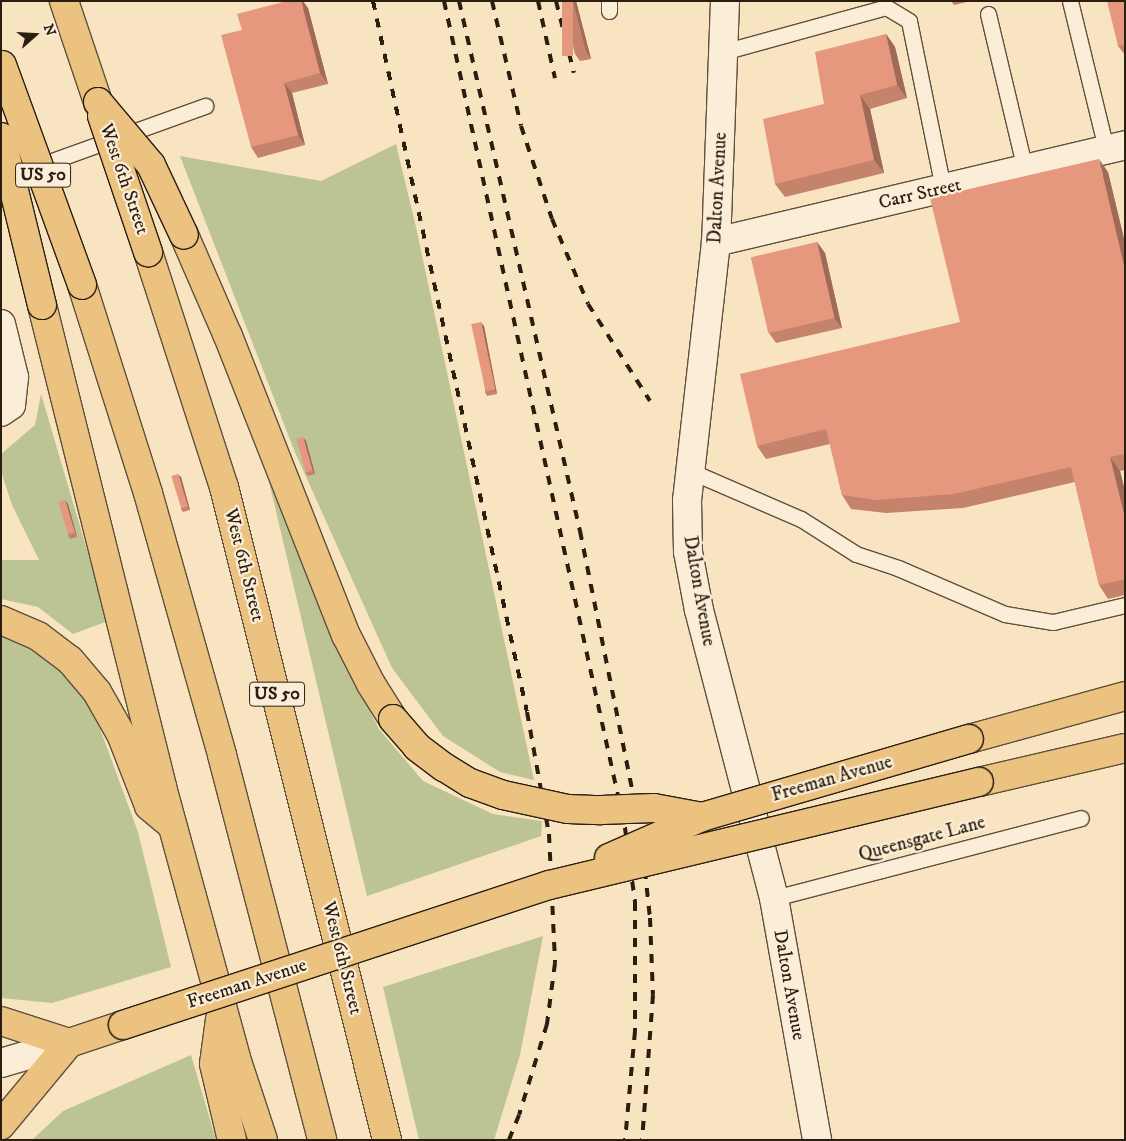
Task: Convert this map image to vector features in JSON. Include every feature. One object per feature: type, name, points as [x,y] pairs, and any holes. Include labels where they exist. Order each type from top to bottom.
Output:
[{"type":"main road","name":"West 6th Street","points":[[64,1],[224,487],[387,1140]]},
{"type":"main road","name":"Dalton Avenue","points":[[725,1],[716,242],[687,500],[688,552],[699,610],[774,898],[817,1140]]},
{"type":"main road","name":"US 50","points":[[2,68],[82,285],[148,493],[222,754],[322,1140]]},
{"type":"main road","points":[[98,102],[152,165],[228,336],[346,635],[371,684],[393,719],[416,747],[470,783],[503,795],[568,809],[654,808],[702,817]]},
{"type":"main road","points":[[1,137],[140,703],[222,1007],[263,1140]]},
{"type":"main road","name":"Carr Street","points":[[716,242],[1115,147]]},
{"type":"main road","points":[[1,324],[14,378],[6,409]]},
{"type":"main road","points":[[1,620],[38,636],[70,660],[92,685],[121,734],[149,806],[173,826]]},
{"type":"main road","name":"Freeman Avenue","points":[[548,885],[702,817],[969,739],[1125,696]]},
{"type":"main road","name":"Freeman Avenue","points":[[1,1063],[69,1043],[548,885],[1125,748]]},
{"type":"main road","points":[[222,1007],[214,1064],[232,1140]]},
{"type":"main road","points":[[1,1021],[69,1043],[1,1125]]},
{"type":"lane","points":[[1070,1],[1115,147]]},
{"type":"lane","points":[[723,52],[886,7],[909,21],[943,188]]},
{"type":"lane","points":[[988,14],[1025,169]]},
{"type":"lane","points":[[1,180],[205,106]]},
{"type":"lane","points":[[690,471],[801,519],[856,554],[898,568],[1005,614],[1053,622],[1125,605]]},
{"type":"lane","name":"Queensgate Lane","points":[[774,898],[1081,818]]},
{"type":"green space","points":[[396,144],[416,227],[534,780],[500,772],[443,736],[392,668],[294,450],[180,156],[321,181]]},
{"type":"green space","points":[[41,394],[108,621],[73,634],[38,607],[1,599],[1,560],[39,560],[12,505],[1,471],[1,454],[35,425]]},
{"type":"green space","points":[[265,465],[348,669],[379,729],[423,781],[493,814],[542,821],[541,836],[367,896]]},
{"type":"green space","points":[[1,635],[11,637],[62,668],[92,707],[138,832],[171,967],[52,1003],[1,998]]},
{"type":"green space","points":[[543,936],[520,1055],[494,1140],[419,1140],[383,987]]},
{"type":"green space","points":[[191,1055],[216,1140],[32,1140],[63,1111]]},
{"type":"building","points":[[287,1],[301,1],[320,73],[284,83],[298,135],[251,147],[221,35],[242,30],[237,14]]},
{"type":"building","points":[[562,1],[573,1],[573,56],[562,56]]},
{"type":"building","points":[[1107,1],[1125,1],[1125,44],[1118,46]]},
{"type":"building","points":[[886,34],[897,85],[860,95],[874,160],[775,184],[763,119],[824,104],[815,52]]},
{"type":"building","points":[[1099,159],[1125,270],[1125,454],[1110,457],[1125,518],[1125,579],[1099,585],[1071,467],[954,494],[876,500],[842,495],[826,429],[757,446],[740,374],[960,322],[930,198]]},
{"type":"building","points":[[817,242],[835,318],[768,333],[751,257]]},
{"type":"building","points":[[481,322],[495,389],[486,392],[471,324]]},
{"type":"building","points":[[303,437],[313,471],[306,473],[296,439]]},
{"type":"building","points":[[178,474],[188,507],[181,509],[171,476]]},
{"type":"building","points":[[65,500],[75,533],[68,535],[58,502]]},
{"type":"railway","points":[[373,1],[527,712],[549,834],[555,963],[547,1024],[519,1115],[509,1140]]},
{"type":"railway","points":[[444,1],[625,828],[635,902],[635,1031],[625,1140]]},
{"type":"railway","points":[[459,1],[580,531],[641,834],[650,918],[653,995],[642,1140]]},
{"type":"railway","points":[[492,1],[521,126],[552,219],[588,304],[650,401]]},
{"type":"railway","points":[[538,1],[555,78]]},
{"type":"railway","points":[[556,1],[574,73]]}]
